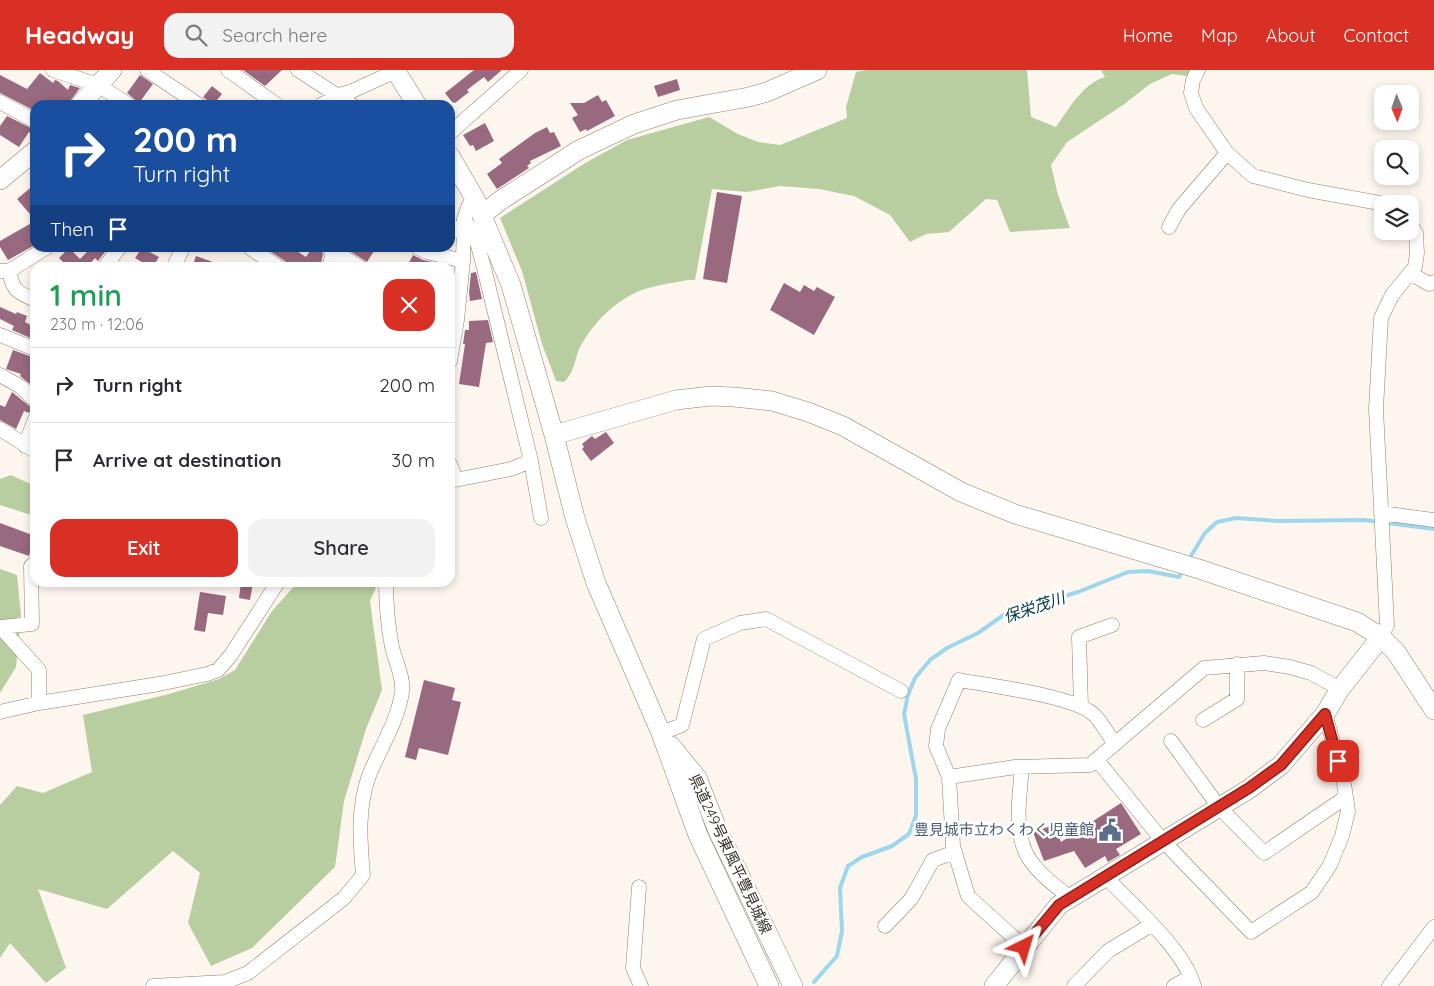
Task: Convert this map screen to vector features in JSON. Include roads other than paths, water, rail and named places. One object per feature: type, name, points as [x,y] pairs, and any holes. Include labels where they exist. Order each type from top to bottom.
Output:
[{"type":"street","points":[[53,70],[98,85],[121,100]]},
{"type":"street","points":[[84,100],[112,70]]},
{"type":"street","points":[[147,70],[192,100]]},
{"type":"street","points":[[228,70],[269,100]]},
{"type":"street","points":[[298,70],[345,100]]},
{"type":"street","points":[[455,129],[522,70]]},
{"type":"street","points":[[455,313],[463,261],[464,219],[469,205],[479,206],[501,200],[579,150],[634,124],[684,108],[749,97],[767,92],[817,70]]},
{"type":"street","points":[[1198,70],[1193,80],[1191,93],[1196,108],[1227,153],[1253,176],[1308,190],[1374,202]]},
{"type":"street","points":[[330,100],[396,71],[414,100]]},
{"type":"street","points":[[0,102],[30,118]]},
{"type":"street","points":[[1169,227],[1179,209],[1227,153]]},
{"type":"street","points":[[0,180],[30,155]]},
{"type":"street","points":[[455,165],[479,206],[511,285],[554,435],[575,518],[596,584],[661,733],[682,725],[704,639],[740,623],[766,619],[901,691]]},
{"type":"street","points":[[464,219],[476,238],[484,268],[530,461],[541,518]]},
{"type":"street","points":[[455,228],[464,234]]},
{"type":"street","points":[[994,986],[1059,905],[1219,807],[1281,765],[1325,714],[1340,689],[1381,638],[1387,625],[1376,409],[1381,318],[1392,295],[1415,267],[1416,240]]},
{"type":"street","points":[[30,298],[18,293],[5,271],[39,252]]},
{"type":"street","points":[[256,252],[271,262]]},
{"type":"street","points":[[338,252],[352,262]]},
{"type":"street","points":[[427,252],[463,261]]},
{"type":"street","points":[[1410,273],[1429,284],[1434,282]]},
{"type":"street","points":[[0,335],[30,346]]},
{"type":"street","points":[[0,375],[21,387],[30,395]]},
{"type":"street","points":[[554,435],[676,400],[711,396],[772,401],[808,412],[842,426],[961,492],[1015,514],[1178,562],[1356,622],[1381,638],[1396,652],[1434,710]]},
{"type":"street","points":[[0,429],[30,448]]},
{"type":"street","points":[[455,480],[511,469],[530,461]]},
{"type":"street","points":[[1381,514],[1434,520]]},
{"type":"street","points":[[1,628],[32,624],[31,587]]},
{"type":"street","points":[[0,712],[39,703],[159,684],[218,670],[231,655],[272,587]]},
{"type":"street","points":[[153,986],[224,982],[248,973],[344,898],[363,875],[360,838],[361,809],[365,788],[391,729],[402,691],[401,675],[397,667],[388,619],[386,587]]},
{"type":"street","points":[[1081,707],[1079,637],[1112,625]]},
{"type":"street","points":[[1,628],[40,670],[39,703]]},
{"type":"street","points":[[949,777],[1022,767],[1090,765],[1204,668],[1264,663],[1290,666],[1311,673],[1340,689]]},
{"type":"street","points":[[1203,720],[1236,699],[1237,664]]},
{"type":"street","points":[[1024,947],[968,896],[953,846],[949,777],[936,746],[938,729],[959,680],[1050,697],[1081,707],[1092,713],[1115,744]]},
{"type":"street","points":[[1096,760],[1163,841],[1251,932],[1312,892],[1330,865],[1342,836],[1348,810],[1342,777],[1325,714]]},
{"type":"street","name":"県道249号東風平豊見城線","points":[[661,733],[698,835],[770,986]]},
{"type":"street","name":"県道249号東風平豊見城線","points":[[661,733],[697,778],[718,831],[793,986]]},
{"type":"street","points":[[1171,741],[1219,807],[1264,853],[1346,797]]},
{"type":"street","points":[[1022,767],[1018,813],[1025,852],[1037,868],[1070,898]]},
{"type":"street","points":[[885,926],[911,899],[933,860],[955,852]]},
{"type":"street","points":[[1105,876],[1173,948],[1192,982],[1174,986]]},
{"type":"street","points":[[639,887],[633,968],[641,986]]},
{"type":"street","points":[[1074,986],[1108,951],[1151,925]]},
{"type":"street","points":[[1389,986],[1434,927]]},
{"type":"waterway","name":"保栄茂川","points":[[1189,559],[1205,533],[1217,522],[1236,518],[1278,521],[1364,520],[1434,529]]},
{"type":"waterway","name":"保栄茂川","points":[[814,982],[837,956],[842,931],[840,888],[848,866],[862,857],[892,846],[909,834],[916,816],[916,779],[904,714],[908,695],[915,678],[930,660],[947,648],[978,633],[1005,614],[1078,592],[1128,572],[1148,571],[1179,577],[1183,570]]},
{"type":"place","name":"豊見城市立わくわく児童館","points":[[1110,830]]}]
